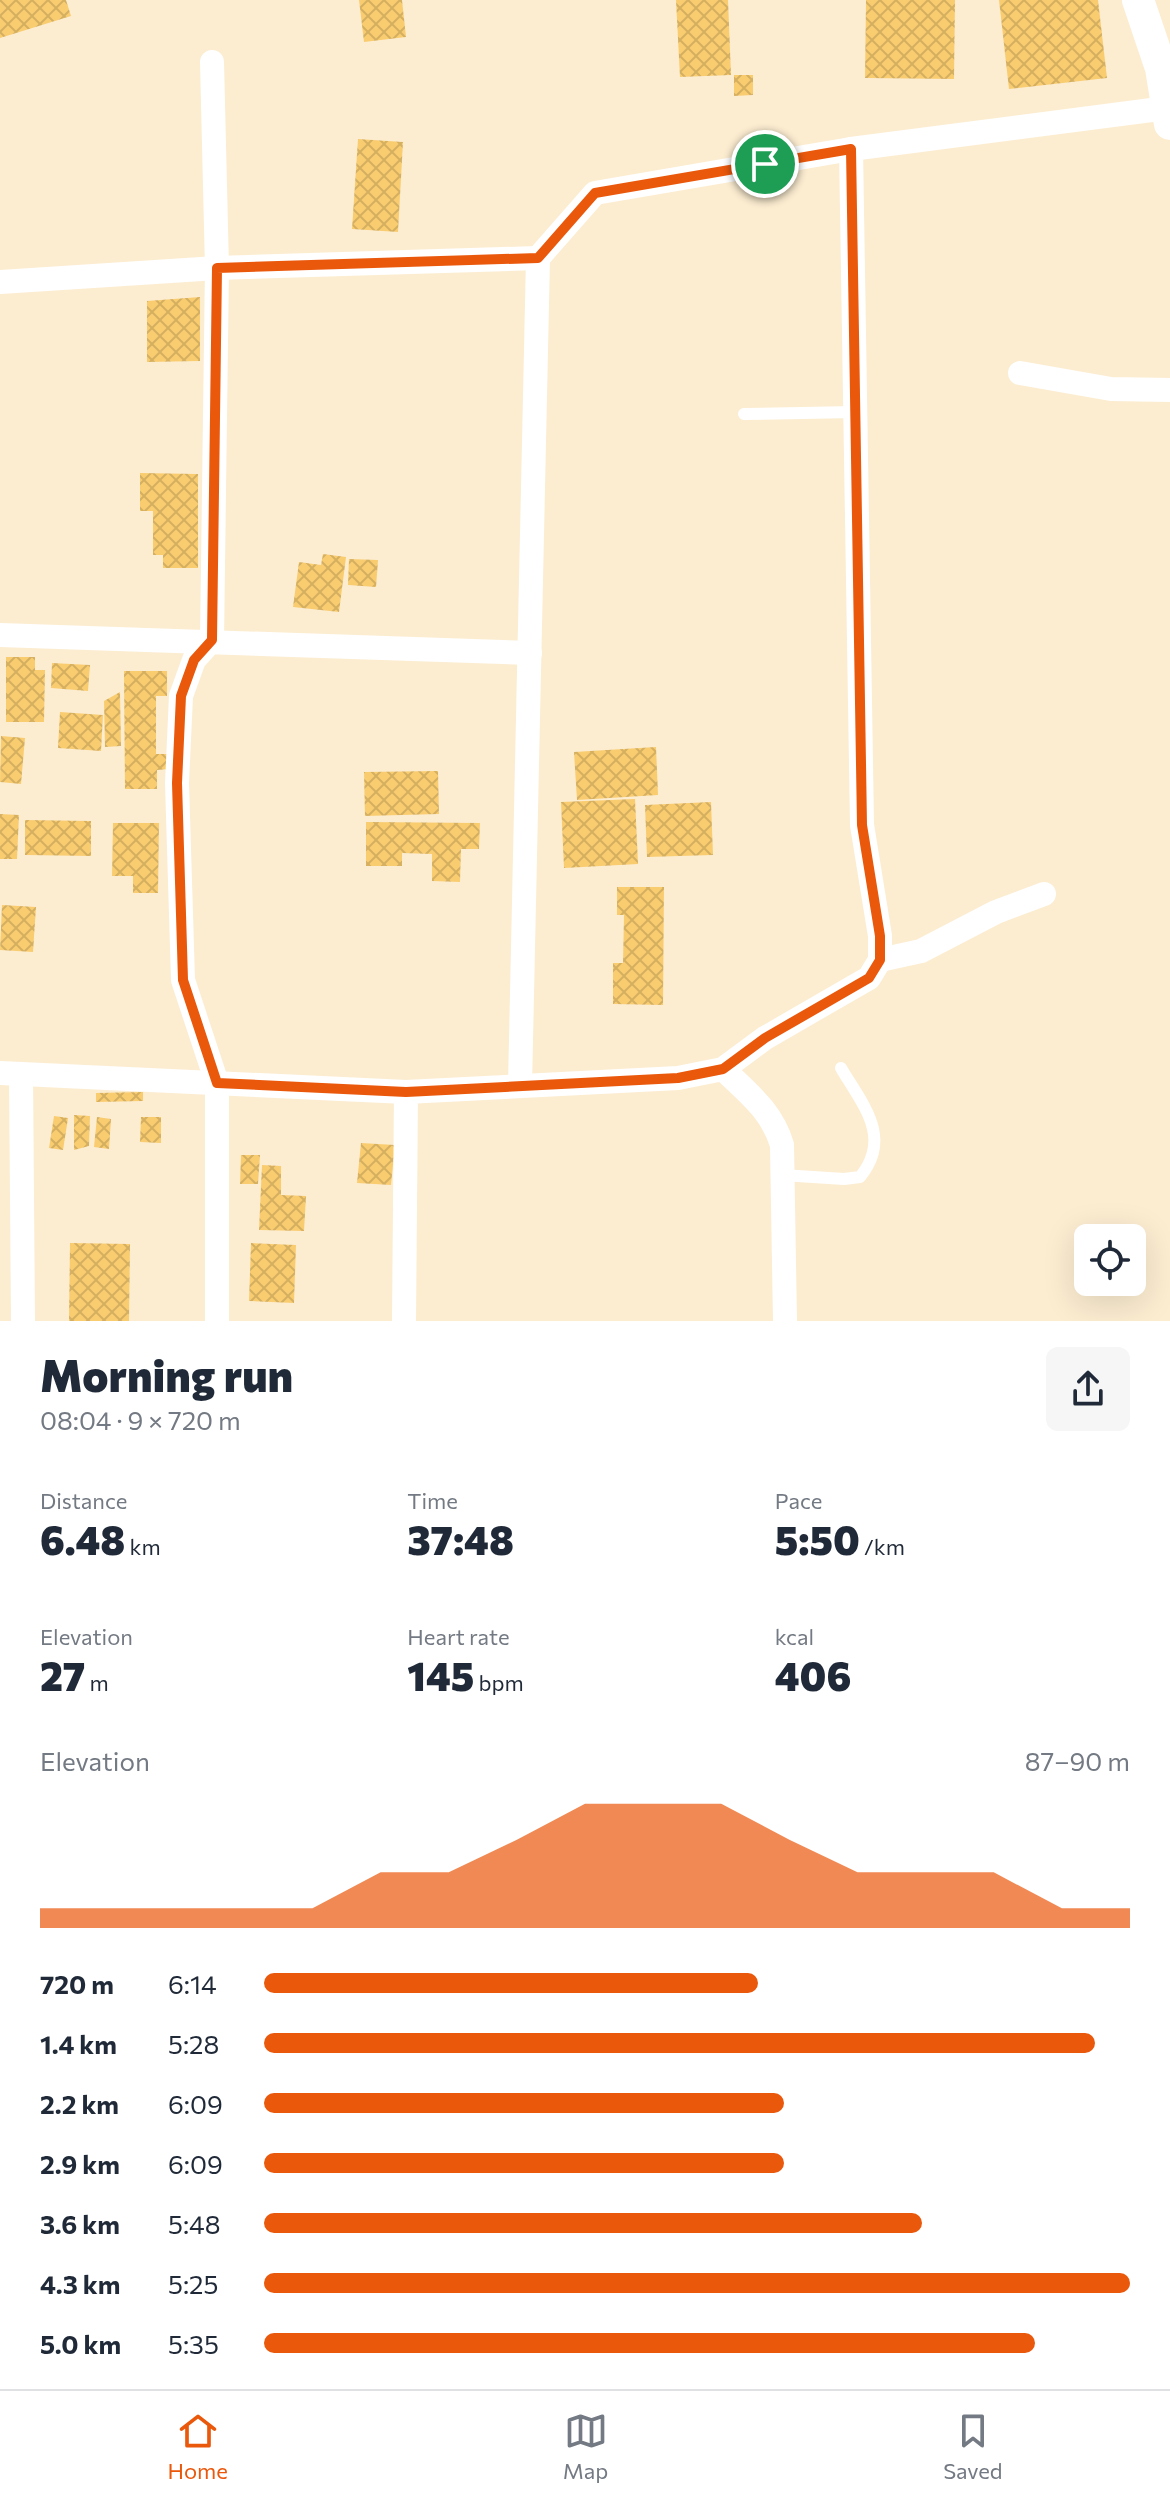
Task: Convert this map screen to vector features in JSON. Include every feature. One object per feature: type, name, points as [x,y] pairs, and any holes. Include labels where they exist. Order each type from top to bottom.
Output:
[{"type":"street","points":[[520,1086],[538,258],[595,193],[851,149],[1169,116],[1161,68],[1138,0]]},
{"type":"street","points":[[212,62],[217,268],[212,640],[194,660],[181,696],[177,783],[183,980],[217,1083],[217,1321]]},
{"type":"street","points":[[23,1321],[10,1074],[406,1092],[678,1078],[723,1069],[765,1038],[869,978],[880,960],[880,936],[862,825],[851,149]]},
{"type":"street","points":[[0,282],[217,268],[538,258]]},
{"type":"street","points":[[1020,373],[1111,389],[1170,390]]},
{"type":"street","points":[[0,635],[530,653]]},
{"type":"street","points":[[880,960],[921,951],[996,912],[1044,894]]},
{"type":"street","points":[[723,1069],[775,1123],[782,1145],[785,1321]]},
{"type":"street","points":[[404,1321],[406,1092]]},
{"type":"lane","points":[[744,414],[855,412]]},
{"type":"lane","points":[[782,1175],[844,1179],[860,1177],[872,1163],[875,1135],[872,1120],[841,1068]]},
{"type":"building","points":[[0,0],[66,0],[71,16],[0,38]]},
{"type":"building","points":[[359,0],[402,0],[406,37],[364,42]]},
{"type":"building","points":[[676,0],[728,0],[731,75],[680,77]]},
{"type":"building","points":[[866,0],[955,0],[954,79],[865,78]]},
{"type":"building","points":[[999,0],[1098,0],[1107,78],[1009,89]]},
{"type":"building","points":[[734,75],[753,75],[753,95],[734,96]]},
{"type":"building","points":[[358,139],[403,142],[398,232],[352,229]]},
{"type":"building","points":[[200,297],[200,361],[147,362],[147,301]]},
{"type":"building","points":[[140,473],[198,474],[198,568],[163,568],[163,555],[153,555],[153,511],[140,511]]},
{"type":"building","points":[[323,554],[346,557],[339,612],[293,607],[299,562],[321,565]]},
{"type":"building","points":[[349,559],[378,560],[376,587],[348,585]]},
{"type":"building","points":[[6,657],[35,657],[35,670],[45,670],[44,722],[6,722]]},
{"type":"building","points":[[52,663],[90,665],[88,691],[51,688]]},
{"type":"building","points":[[124,671],[167,671],[167,696],[156,696],[156,754],[169,754],[169,769],[157,770],[157,789],[125,789]]},
{"type":"building","points":[[120,692],[121,746],[105,747],[104,701]]},
{"type":"building","points":[[60,712],[103,715],[101,751],[58,748]]},
{"type":"building","points":[[1,736],[25,738],[21,784],[0,782]]},
{"type":"building","points":[[656,747],[658,795],[577,800],[574,752]]},
{"type":"building","points":[[438,771],[439,814],[365,816],[364,772]]},
{"type":"building","points":[[635,799],[638,864],[564,868],[561,802]]},
{"type":"building","points":[[711,802],[713,855],[647,857],[645,805]]},
{"type":"building","points":[[0,814],[19,815],[17,859],[0,859]]},
{"type":"building","points":[[25,820],[91,821],[91,856],[25,855]]},
{"type":"building","points":[[366,822],[480,823],[479,849],[461,849],[460,882],[432,881],[432,854],[402,853],[402,866],[366,866]]},
{"type":"building","points":[[113,823],[159,823],[158,893],[133,893],[133,876],[112,876]]},
{"type":"building","points":[[617,887],[664,887],[663,1005],[613,1004],[613,963],[623,963],[624,915],[617,915]]},
{"type":"building","points":[[2,905],[36,907],[33,952],[0,950]]},
{"type":"building","points":[[143,1092],[143,1101],[96,1102],[96,1093]]},
{"type":"building","points":[[74,1115],[90,1116],[89,1146],[74,1150]]},
{"type":"building","points":[[54,1116],[68,1118],[63,1150],[49,1148]]},
{"type":"building","points":[[97,1117],[111,1119],[109,1149],[94,1147]]},
{"type":"building","points":[[141,1117],[161,1117],[161,1143],[140,1142]]},
{"type":"building","points":[[361,1143],[395,1145],[391,1185],[357,1183]]},
{"type":"building","points":[[241,1155],[260,1155],[258,1184],[240,1184]]},
{"type":"building","points":[[262,1165],[281,1166],[281,1195],[306,1196],[304,1231],[259,1230]]},
{"type":"building","points":[[70,1243],[130,1244],[129,1321],[69,1321]]},
{"type":"building","points":[[251,1243],[296,1245],[294,1303],[249,1301]]},
{"type":"route","points":[[851,149],[862,825],[880,936],[880,960],[869,978],[765,1038],[723,1069],[678,1078],[406,1092],[217,1083],[183,980],[177,783],[181,696],[194,660],[212,640],[217,268],[538,258],[595,193],[765,164],[851,149]]}]
